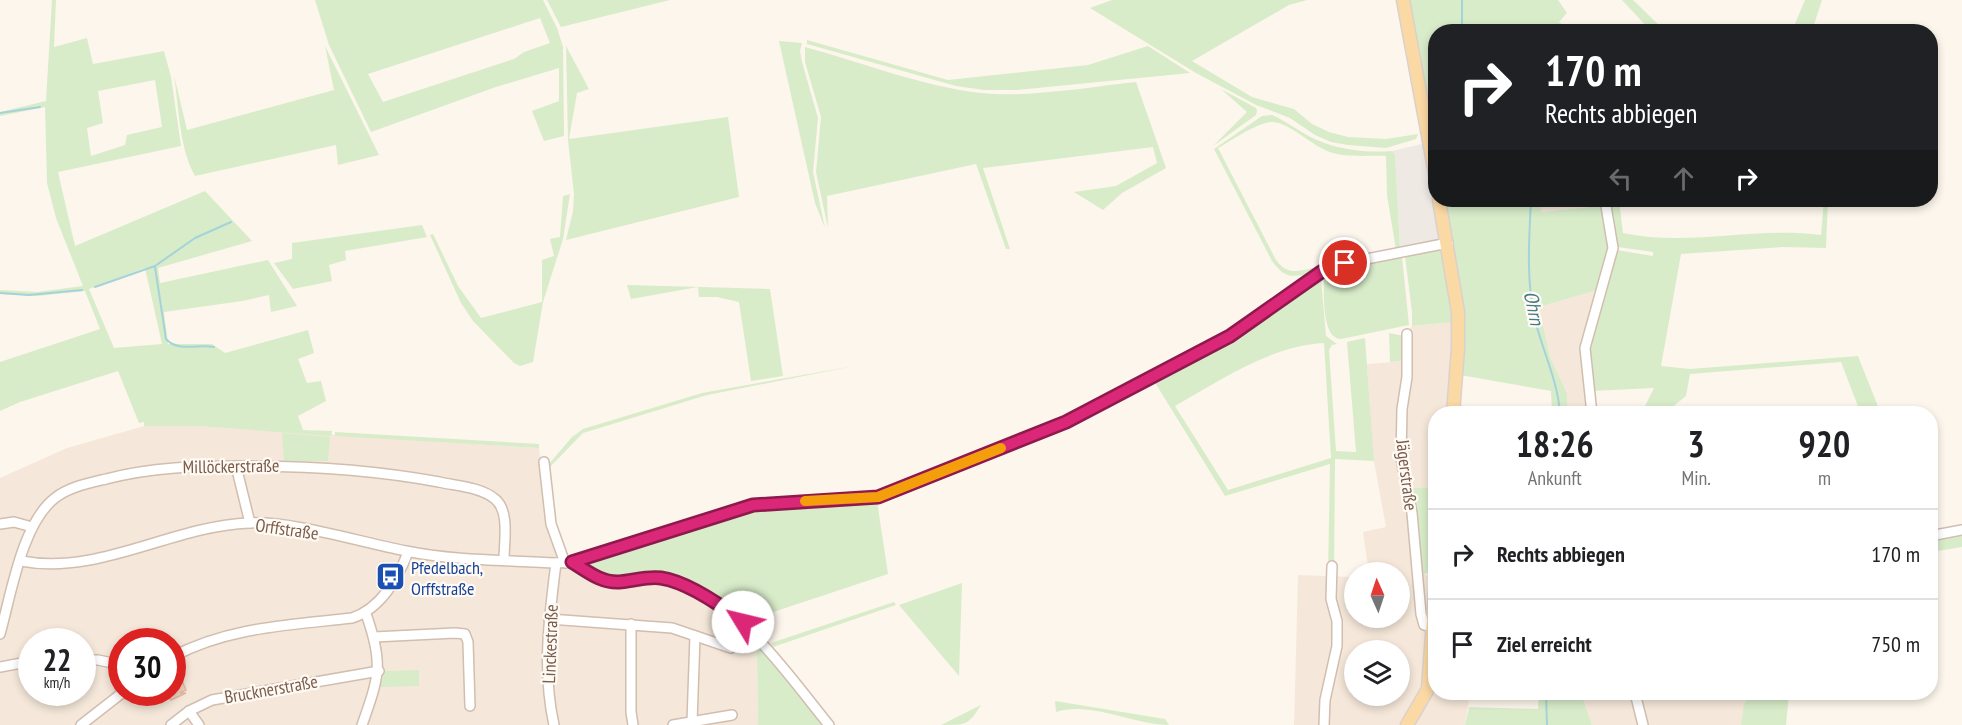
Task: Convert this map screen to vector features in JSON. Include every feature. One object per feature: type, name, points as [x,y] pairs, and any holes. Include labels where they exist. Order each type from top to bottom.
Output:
[{"type":"main road","points":[[1403,0],[1428,121]]},
{"type":"main road","points":[[1440,207],[1458,312],[1454,406]]},
{"type":"main road","points":[[1407,725],[1428,689]]},
{"type":"street","points":[[1591,406],[1585,348],[1613,248],[1606,207]]},
{"type":"street","points":[[564,563],[753,505],[878,497],[1066,422],[1230,336],[1330,266],[1448,243]]},
{"type":"street","name":"Jägerstraße","points":[[1407,333],[1407,376],[1402,409],[1401,458],[1412,513],[1422,621],[1428,624]]},
{"type":"street","points":[[544,462],[551,524],[564,563],[607,582],[650,577],[677,582],[725,608],[743,622],[829,725]]},
{"type":"street","points":[[236,466],[250,523]]},
{"type":"street","name":"Millöckerstraße","points":[[0,634],[32,527],[41,512],[55,498],[88,483],[147,469],[315,466],[415,478],[483,492],[495,499],[503,510],[504,560]]},
{"type":"street","points":[[0,524],[14,522],[32,527]]},
{"type":"street","name":"Orffstraße","points":[[21,561],[60,565],[86,561],[213,528],[250,523],[282,525],[408,552],[453,558],[564,563]]},
{"type":"street","points":[[1938,534],[1962,530]]},
{"type":"street","points":[[186,651],[226,635],[260,628],[352,618],[366,614],[380,600],[394,580],[408,552]]},
{"type":"street","name":"Linckestraße","points":[[554,725],[548,684],[549,619],[564,563]]},
{"type":"street","points":[[1324,725],[1325,700],[1337,646],[1337,621],[1331,599],[1332,566]]},
{"type":"street","points":[[1419,580],[1428,580]]},
{"type":"street","points":[[362,725],[379,671],[375,637],[366,614]]},
{"type":"street","points":[[549,619],[672,628],[731,648]]},
{"type":"street","points":[[631,624],[633,725]]},
{"type":"street","points":[[375,637],[465,634],[468,642],[470,706]]},
{"type":"street","points":[[692,722],[695,636]]},
{"type":"street","points":[[0,667],[18,664]]},
{"type":"street","name":"Brucknerstraße","points":[[171,725],[189,711],[212,700],[231,695],[379,671]]},
{"type":"street","points":[[1637,700],[1642,725]]},
{"type":"street","points":[[81,725],[108,704]]},
{"type":"street","points":[[189,711],[198,725]]},
{"type":"street","points":[[674,725],[732,715]]},
{"type":"street","points":[[94,716],[102,725]]},
{"type":"shaded area","points":[[1426,143],[1428,207],[1438,207],[1444,239],[1400,249],[1395,154],[1392,151]]},
{"type":"shaded area","points":[[1541,207],[1589,207],[1541,212]]},
{"type":"shaded area","points":[[1601,289],[1588,340],[1593,406],[1567,406],[1567,393],[1550,357],[1539,307]]},
{"type":"shaded area","points":[[1455,322],[1450,406],[1428,406],[1428,487],[1411,488],[1424,574],[1428,576],[1428,700],[1469,700],[1465,725],[1294,725],[1298,575],[1344,577],[1344,628],[1410,628],[1410,562],[1367,562],[1363,532],[1386,527],[1373,456],[1367,364],[1404,361],[1404,336],[1412,326]]},
{"type":"shaded area","points":[[144,426],[198,426],[539,448],[549,526],[556,550],[594,578],[649,580],[675,585],[725,611],[753,636],[757,652],[758,725],[0,725],[0,478],[67,448]]},
{"type":"shaded area","points":[[1583,700],[1747,700],[1741,725],[1592,725]]},
{"type":"green space","points":[[52,0],[56,0],[54,47],[87,38],[93,64],[164,51],[171,77],[181,146],[58,172],[75,246],[205,191],[252,241],[158,268],[160,283],[268,260],[297,306],[271,312],[269,295],[164,312],[168,344],[212,344],[225,353],[308,330],[314,353],[298,359],[307,383],[321,381],[326,401],[298,416],[303,430],[332,431],[331,436],[198,426],[144,426],[144,422],[139,423],[118,371],[20,402],[0,411],[0,362],[100,329],[85,291],[37,296],[0,294],[0,290],[37,292],[83,286],[56,218],[47,183],[45,107],[0,116],[0,112],[46,101]],"holes":[[[155,80],[162,127],[127,135],[125,145],[91,156],[87,128],[103,123],[98,91]],[[145,268],[162,344],[114,348],[89,289]]]},
{"type":"green space","points":[[315,0],[543,0],[557,28],[563,47],[564,136],[544,141],[532,111],[559,101],[559,68],[496,87],[371,132],[329,45]],"holes":[[[540,18],[550,43],[524,52],[514,59],[383,102],[368,74]]]},
{"type":"green space","points":[[547,0],[670,0],[561,27]]},
{"type":"green space","points":[[1112,0],[1307,0],[1289,5],[1192,61],[1252,97],[1294,109],[1312,124],[1329,132],[1348,137],[1386,139],[1418,134],[1416,139],[1386,148],[1331,142],[1315,135],[1290,118],[1256,105],[1196,73],[1090,8]]},
{"type":"green space","points":[[1406,0],[1558,0],[1567,13],[1559,22],[1562,24],[1428,24],[1428,116]]},
{"type":"green space","points":[[1622,0],[1633,0],[1658,24],[1644,24]]},
{"type":"green space","points":[[1805,0],[1822,0],[1814,24],[1795,24]]},
{"type":"green space","points":[[807,40],[948,80],[1088,65],[1148,46],[1190,73],[1017,90],[984,90],[956,86],[807,44]]},
{"type":"green space","points":[[779,41],[802,43],[800,51],[802,62],[818,118],[813,172],[825,228],[815,203]]},
{"type":"green space","points":[[325,46],[379,155],[338,165],[336,145],[195,176],[186,153],[180,127],[174,75],[187,130],[334,90]]},
{"type":"green space","points":[[566,46],[589,89],[577,93],[569,139],[728,117],[739,197],[566,240],[573,211],[574,194],[568,140]]},
{"type":"green space","points":[[805,47],[915,80],[981,93],[1038,93],[1136,82],[1166,168],[1122,193],[1103,210],[1074,192],[1116,186],[1157,163],[1153,147],[983,168],[1010,249],[1006,249],[976,164],[827,196],[828,228],[816,172],[821,117],[805,62]]},
{"type":"green space","points":[[1221,89],[1256,108],[1257,111],[1256,115],[1213,146],[1247,112]]},
{"type":"green space","points":[[1272,115],[1311,137],[1335,146],[1373,152],[1392,151],[1395,154],[1400,249],[1396,250],[1387,195],[1386,156],[1336,154],[1323,149],[1287,126],[1273,122],[1245,132],[1218,148],[1276,260],[1285,269],[1295,271],[1319,267],[1313,274],[1294,276],[1286,274],[1277,267],[1214,149],[1262,116]]},
{"type":"green space","points":[[570,194],[563,239],[543,302],[533,362],[520,366],[514,363],[473,321],[461,303],[430,235],[433,234],[458,286],[481,318],[542,302],[542,260],[554,256],[550,239],[560,237],[563,196]]},
{"type":"green space","points":[[1444,207],[1541,207],[1541,212],[1604,207],[1611,238],[1601,289],[1539,307],[1550,357],[1567,393],[1567,406],[1552,406],[1551,391],[1460,375]]},
{"type":"green space","points":[[1607,207],[1620,207],[1623,233],[1672,238],[1772,233],[1821,235],[1823,207],[1828,207],[1826,248],[1783,247],[1681,254],[1661,366],[1690,369],[1858,356],[1878,406],[1858,406],[1841,362],[1690,374],[1686,396],[1674,406],[1645,406],[1654,388],[1591,391],[1587,348],[1616,250],[1653,256],[1653,252],[1618,247],[1615,244]]},
{"type":"green space","points":[[422,225],[427,237],[345,251],[346,260],[329,265],[332,281],[293,289],[274,263],[292,259],[292,243]]},
{"type":"green space","points":[[1443,248],[1455,322],[1412,326],[1405,256]]},
{"type":"green space","points":[[1395,255],[1402,257],[1409,325],[1341,339],[1335,337],[1330,331],[1325,312],[1324,274],[1326,271]]},
{"type":"green space","points":[[1317,278],[1321,279],[1326,336],[1337,344],[1332,345],[1329,350],[1336,451],[1356,452],[1347,342],[1365,338],[1374,461],[1335,459],[1334,576],[1328,576],[1330,464],[1225,496],[1154,381],[1069,427],[881,502],[883,497],[1153,379],[1155,381]],"holes":[[[1324,343],[1331,458],[1228,490],[1175,406],[1228,375],[1265,357],[1284,350]]]},
{"type":"green space","points":[[627,285],[770,289],[783,376],[751,381],[739,302],[717,297],[699,297],[698,287],[631,299]]},
{"type":"green space","points":[[1389,333],[1404,336],[1404,361],[1390,362]]},
{"type":"green space","points":[[854,366],[707,395],[583,433],[548,469],[549,464],[572,437],[583,429],[702,393]]},
{"type":"green space","points":[[335,432],[539,444],[539,448],[335,436]]},
{"type":"green space","points":[[282,433],[330,437],[328,461],[284,461]]},
{"type":"green space","points":[[1428,487],[1428,573],[1424,574],[1421,569],[1411,488]]},
{"type":"green space","points":[[877,501],[888,574],[746,621],[729,607],[677,580],[649,575],[608,578],[579,564],[738,510]]},
{"type":"green space","points":[[1962,533],[1962,547],[1938,551],[1938,537]]},
{"type":"green space","points":[[962,583],[959,676],[899,605]]},
{"type":"green space","points":[[894,602],[896,605],[773,647],[771,643]]},
{"type":"green space","points":[[753,636],[827,725],[758,725],[757,652]]},
{"type":"green space","points":[[419,670],[419,686],[380,687],[385,671]]},
{"type":"green space","points":[[1539,700],[1583,700],[1592,725],[1465,725],[1469,707],[1538,709]]},
{"type":"green space","points":[[1747,700],[1788,700],[1786,725],[1741,725]]},
{"type":"green space","points":[[1055,701],[1165,719],[1169,725],[1084,709],[1056,712]]},
{"type":"green space","points":[[981,705],[973,717],[962,724],[941,725]]},
{"type":"waterway","name":"Ohrn","points":[[1462,0],[1462,24]]},
{"type":"waterway","points":[[0,113],[40,107]]},
{"type":"waterway","name":"Ohrn","points":[[1531,207],[1529,260],[1532,305],[1559,406]]},
{"type":"waterway","points":[[95,287],[155,266],[195,238],[231,222]]},
{"type":"waterway","points":[[155,267],[166,339],[176,345],[214,347]]},
{"type":"waterway","points":[[0,293],[29,295],[82,290]]},
{"type":"waterway","name":"Ohrn","points":[[1546,700],[1547,725]]},
{"type":"slow traffic","points":[[805,501],[878,497],[1001,448]]},
{"type":"place","name":"Pfedelbach, Orffstraße","points":[[390,577]]},
{"type":"route","points":[[743,622],[725,608],[677,582],[650,577],[607,582],[572,562],[737,508],[769,503],[878,497],[1066,422],[1230,336],[1330,266],[1345,263]]}]
